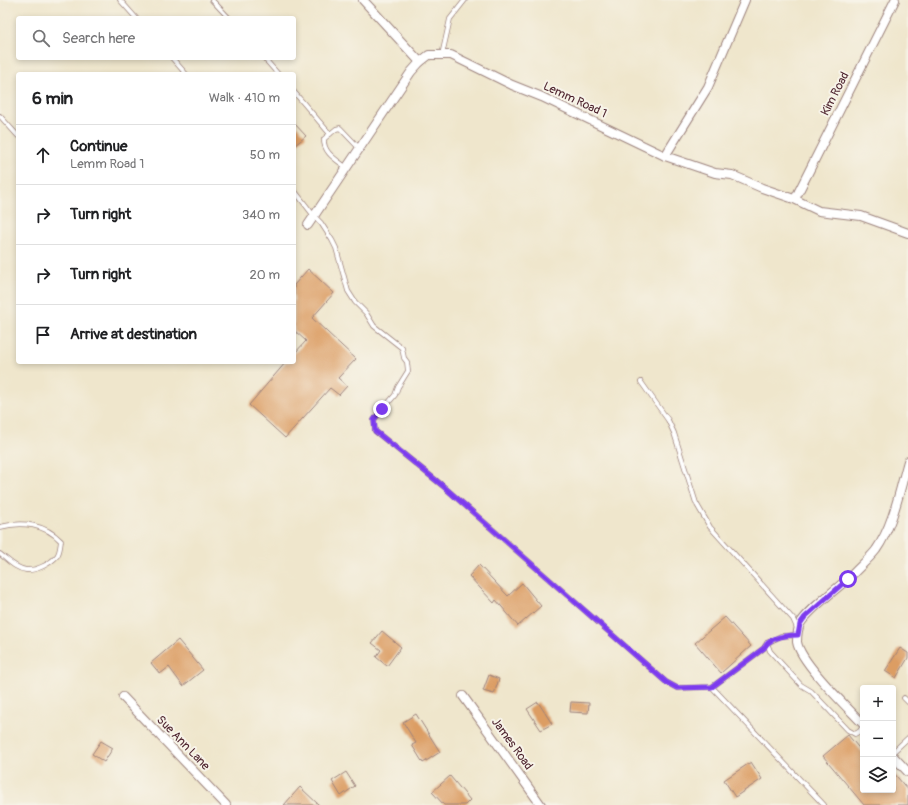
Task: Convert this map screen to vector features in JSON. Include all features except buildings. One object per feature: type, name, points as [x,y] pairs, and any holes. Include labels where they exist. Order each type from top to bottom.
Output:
[{"type":"street","points":[[308,225],[420,62],[363,0]]},
{"type":"street","points":[[665,156],[708,87],[745,0]]},
{"type":"street","name":"Kim Road","points":[[795,199],[895,0]]},
{"type":"street","name":"Lemm Road 1","points":[[420,62],[429,55],[451,55],[665,156],[715,173],[732,175],[762,188],[795,199],[819,212],[861,216],[908,233]]},
{"type":"street","points":[[860,722],[811,667],[799,650],[797,640],[798,633],[805,617],[848,579],[876,550],[889,524],[908,461]]},
{"type":"street","name":"James Road","points":[[463,696],[541,805]]},
{"type":"street","name":"Sue Ann Lane","points":[[123,697],[226,805]]},
{"type":"street","points":[[894,757],[908,772]]},
{"type":"lane","points":[[120,0],[134,16]]},
{"type":"lane","points":[[212,0],[227,16]]},
{"type":"lane","points":[[442,55],[450,19],[465,0]]},
{"type":"lane","points":[[174,60],[184,72]]},
{"type":"lane","points":[[266,60],[276,72]]},
{"type":"lane","points":[[296,94],[330,134]]},
{"type":"lane","points":[[0,116],[16,134]]},
{"type":"lane","points":[[347,168],[328,153],[324,144],[324,139],[336,128],[340,128],[360,149]]},
{"type":"lane","points":[[296,193],[321,223],[336,248],[348,291],[354,302],[366,314],[374,326],[402,348],[404,358],[408,362],[408,371],[395,394],[374,420],[375,431],[449,492],[666,682],[677,688],[712,687],[764,648],[767,643],[781,636],[798,633],[793,619],[710,528],[696,503],[671,426],[665,415],[641,382]]},
{"type":"lane","points":[[0,527],[11,524],[31,524],[46,529],[55,535],[61,542],[57,556],[38,568],[26,570],[14,565],[0,554]]},
{"type":"lane","points":[[767,643],[770,651],[800,685],[811,691],[848,730],[855,734],[860,731]]},
{"type":"lane","points":[[712,687],[824,805]]},
{"type":"lane","points":[[904,698],[908,702]]},
{"type":"lane","points":[[896,749],[908,738]]},
{"type":"route","points":[[382,409],[374,420],[375,431],[443,486],[666,682],[677,688],[712,687],[764,648],[767,643],[781,636],[798,635],[800,624],[805,617],[848,579]]}]
